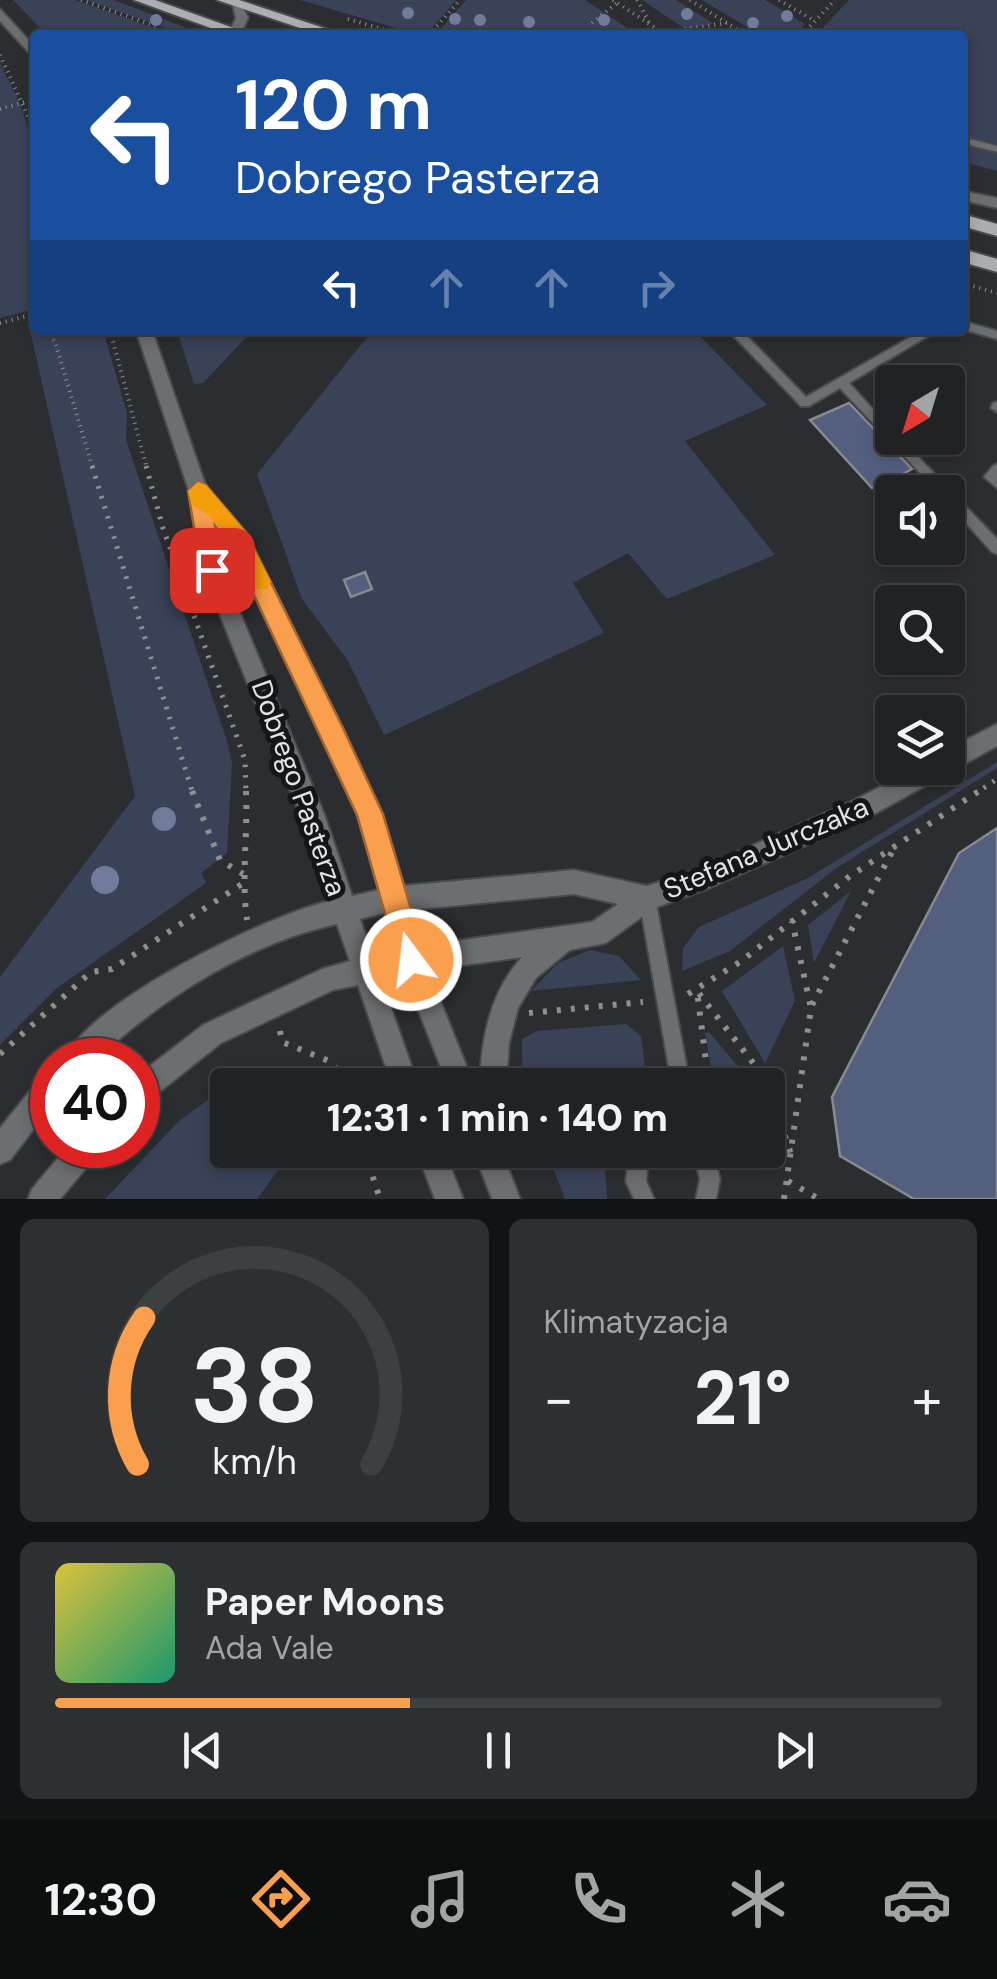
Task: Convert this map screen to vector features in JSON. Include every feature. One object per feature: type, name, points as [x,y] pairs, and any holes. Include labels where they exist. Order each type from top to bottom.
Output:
[{"type":"main road","points":[[142,0],[227,30]]},
{"type":"main road","points":[[230,2],[321,30]]},
{"type":"main road","points":[[968,222],[997,230]]},
{"type":"main road","points":[[968,257],[997,266]]},
{"type":"street","points":[[230,2],[242,18],[239,30]]},
{"type":"street","points":[[0,13],[30,49]]},
{"type":"street","points":[[968,196],[997,203]]},
{"type":"street","name":"Dobrego Pasterza","points":[[147,335],[198,491],[212,570],[278,726],[399,1068]]},
{"type":"street","name":"Dobrego Pasterza","points":[[198,491],[238,538],[370,814],[411,960],[454,1068]]},
{"type":"street","points":[[965,752],[997,734]]},
{"type":"street","name":"Stefana Jurczaka","points":[[160,1074],[190,1049],[238,1019],[362,969],[597,934],[647,898],[701,880],[842,818],[904,785]]},
{"type":"street","name":"Stefana Jurczaka","points":[[102,1038],[136,1009],[212,960],[298,920],[343,908],[395,899],[574,882],[647,898]]},
{"type":"street","name":"Stefana Jurczaka","points":[[494,1068],[496,1033],[506,1001],[537,960],[568,939]]},
{"type":"street","points":[[0,1150],[30,1112]]},
{"type":"street","points":[[42,1199],[68,1168]]},
{"type":"street","points":[[437,1168],[449,1199]]},
{"type":"street","points":[[493,1168],[505,1197]]},
{"type":"street","points":[[501,1168],[505,1197]]},
{"type":"lane","points":[[968,142],[997,149]]},
{"type":"lane","points":[[968,328],[997,336]]},
{"type":"lane","points":[[739,335],[805,403],[923,335]]},
{"type":"lane","points":[[841,382],[875,418]]},
{"type":"lane","points":[[910,455],[928,475]]},
{"type":"lane","points":[[997,469],[990,476],[997,483]]},
{"type":"lane","points":[[965,514],[997,548]]},
{"type":"lane","points":[[647,898],[677,1068]]},
{"type":"lane","points":[[635,1168],[644,1199]]},
{"type":"lane","points":[[707,1168],[710,1198]]},
{"type":"path","points":[[81,0],[164,30]]},
{"type":"path","points":[[433,30],[460,0]]},
{"type":"path","points":[[637,0],[654,30]]},
{"type":"path","points":[[690,0],[738,30]]},
{"type":"path","points":[[779,0],[815,21]]},
{"type":"path","points":[[807,30],[835,0]]},
{"type":"path","points":[[592,23],[615,2],[658,30]]},
{"type":"path","points":[[687,30],[727,23]]},
{"type":"path","points":[[0,55],[30,117]]},
{"type":"path","points":[[0,109],[25,102]]},
{"type":"path","points":[[968,284],[997,294]]},
{"type":"path","points":[[0,324],[30,316]]},
{"type":"path","points":[[50,335],[84,428],[92,476],[120,554],[183,770],[220,860],[243,874]]},
{"type":"path","points":[[111,335],[162,528],[245,760],[248,842],[242,884],[247,918]]},
{"type":"path","points":[[686,995],[896,844],[997,779]]},
{"type":"path","points":[[811,1008],[896,844]]},
{"type":"path","points":[[0,1054],[91,972],[112,969],[242,884]]},
{"type":"path","points":[[784,1199],[811,1008],[792,921]]},
{"type":"path","points":[[697,990],[707,1068]]},
{"type":"path","points":[[697,990],[765,1078],[792,1160]]},
{"type":"path","points":[[518,1014],[648,1001]]},
{"type":"path","points":[[280,1033],[282,1042],[335,1068]]},
{"type":"path","points":[[370,1168],[380,1199]]},
{"type":"path","points":[[788,1181],[819,1199]]},
{"type":"shaded area","points":[[13,0],[75,0],[160,30],[42,30]]},
{"type":"shaded area","points":[[86,0],[114,0],[192,30],[172,30]]},
{"type":"shaded area","points":[[300,0],[456,0],[430,30],[403,30]]},
{"type":"shaded area","points":[[466,0],[585,0],[630,30],[439,30]]},
{"type":"shaded area","points":[[642,0],[676,0],[714,24],[685,29]]},
{"type":"shaded area","points":[[702,0],[765,0],[805,24],[800,30],[752,30]]},
{"type":"shaded area","points":[[849,0],[997,0],[997,171],[968,163],[968,30],[821,30]]},
{"type":"shaded area","points":[[0,63],[30,134],[30,310],[0,318]]},
{"type":"shaded area","points":[[31,335],[104,335],[127,413],[126,440],[232,763],[227,853],[201,873],[206,883],[57,988],[0,1045],[0,977],[135,796]]},
{"type":"shaded area","points":[[179,335],[248,335],[203,383],[194,384]]},
{"type":"shaded area","points":[[369,335],[699,335],[767,405],[685,441],[775,555],[667,599],[628,553],[573,583],[604,633],[384,735],[348,661],[302,599],[257,474]]},
{"type":"shaded area","points":[[997,762],[997,768],[838,867],[730,951],[682,971],[683,948],[699,927],[808,878]]},
{"type":"shaded area","points":[[851,891],[814,963],[808,925]]},
{"type":"shaded area","points":[[783,946],[795,1001],[765,1063],[722,991]]},
{"type":"shaded area","points":[[590,950],[619,956],[641,980],[531,991],[558,963]]},
{"type":"shaded area","points":[[626,1024],[641,1036],[645,1068],[522,1068],[522,1039],[537,1031]]},
{"type":"shaded area","points":[[709,1032],[740,1068],[711,1068],[705,1033]]},
{"type":"shaded area","points":[[210,1098],[210,1168],[280,1168],[257,1199],[105,1199],[134,1168],[160,1168],[160,1141]]},
{"type":"shaded area","points":[[553,1168],[605,1168],[607,1199],[565,1199]]},
{"type":"building","points":[[849,403],[875,430],[875,455],[899,455],[912,469],[904,475],[875,475],[872,488],[810,420]]},
{"type":"building","points":[[365,572],[372,589],[351,597],[344,580]]},
{"type":"building","points":[[997,828],[997,1199],[914,1199],[840,1156],[832,1097],[959,853]]},
{"type":"slow traffic","points":[[200,500],[198,491],[238,538],[260,582]]},
{"type":"route","points":[[212,570],[198,491],[238,538],[370,814],[411,960]]}]
